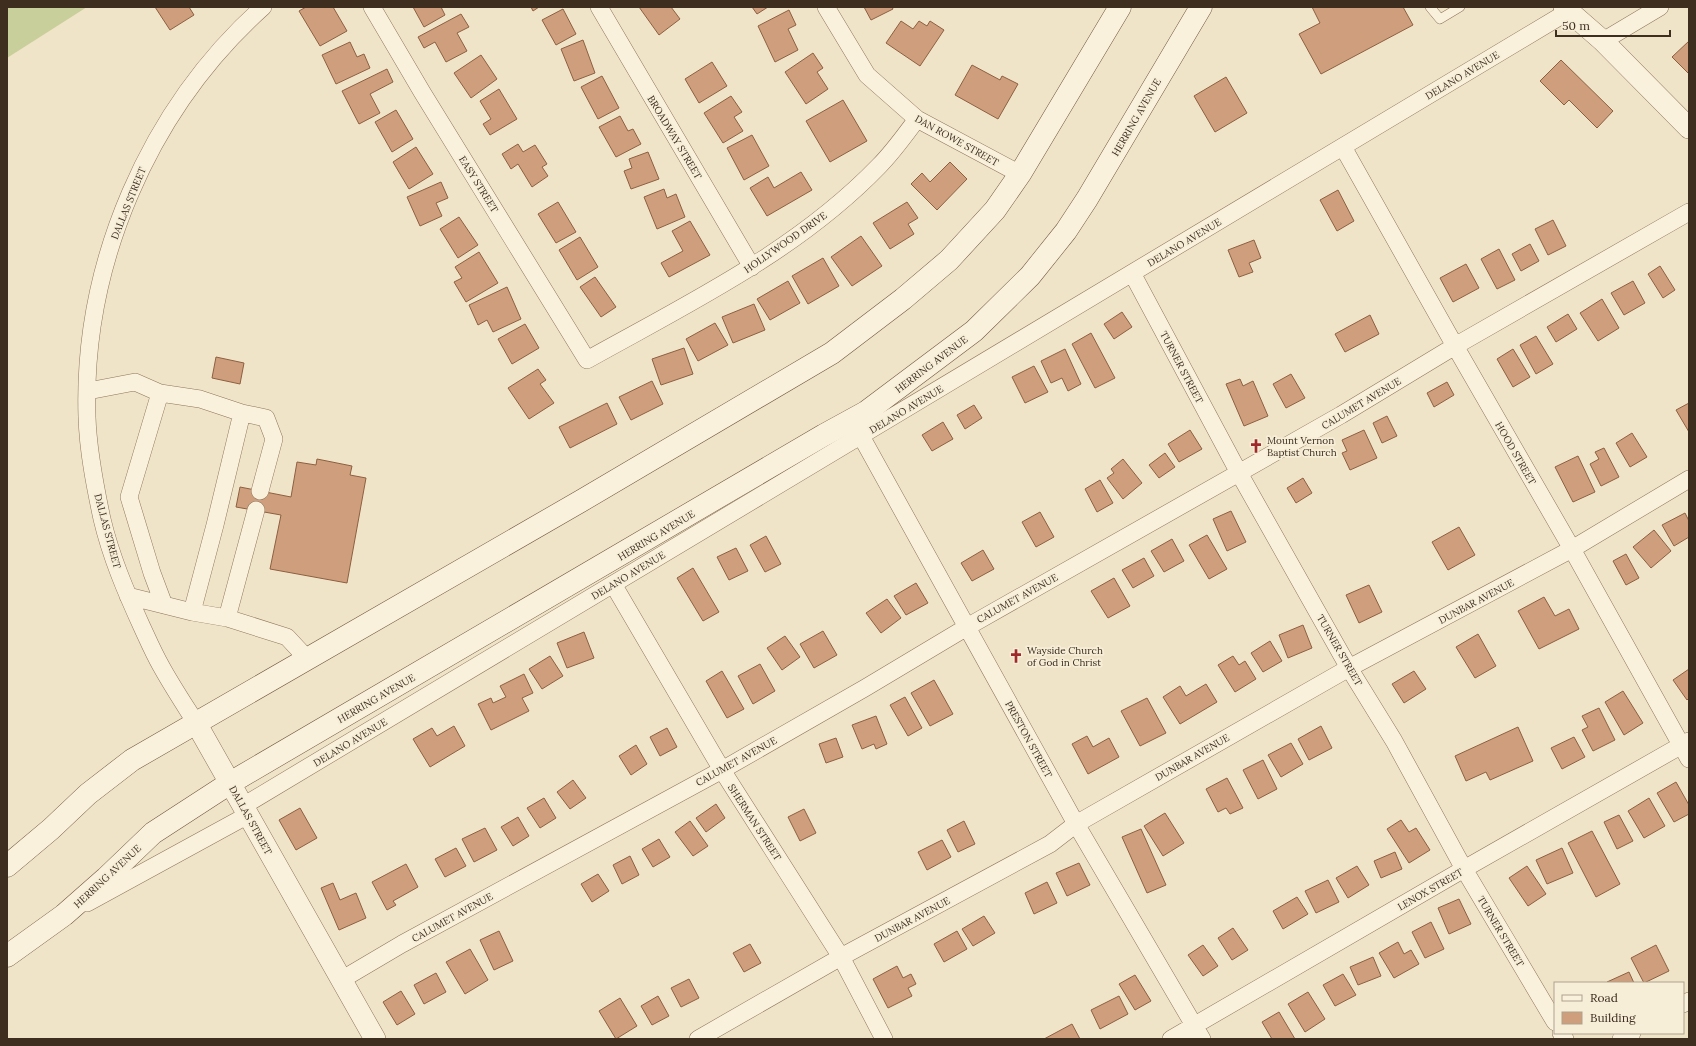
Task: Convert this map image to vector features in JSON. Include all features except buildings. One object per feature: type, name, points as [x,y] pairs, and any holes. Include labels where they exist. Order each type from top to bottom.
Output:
[{"type":"main road","points":[[7,866],[51,829],[88,794],[132,760],[581,501],[832,353],[903,299],[949,260],[995,210],[1020,174],[1120,7]]},
{"type":"main road","name":"HERRING AVENUE","points":[[7,956],[64,915],[106,878],[153,833],[230,783],[824,435],[866,412],[974,331],[1030,276],[1066,231],[1087,199],[1201,7]]},
{"type":"street","name":"DALLAS STREET","points":[[263,7],[220,50],[186,94],[170,117],[147,158],[131,191],[114,235],[101,280],[93,325],[87,418],[92,464],[102,519],[110,547],[128,596],[160,665],[230,783],[375,1039]]},
{"type":"street","name":"EASY STREET","points":[[372,7],[422,92],[588,360]]},
{"type":"street","name":"BROADWAY STREET","points":[[599,7],[752,267]]},
{"type":"street","name":"DAN ROWE STREET","points":[[826,7],[867,75],[917,120],[1020,174]]},
{"type":"street","points":[[1603,41],[1660,7]]},
{"type":"street","points":[[1567,9],[1603,41],[1689,128]]},
{"type":"street","name":"DELANO AVENUE","points":[[64,915],[245,810],[613,584],[1343,147],[1567,9]]},
{"type":"street","name":"HOLLYWOOD DRIVE","points":[[588,360],[752,267],[846,198],[879,166],[917,120]]},
{"type":"street","name":"HOOD STREET","points":[[1343,147],[1455,346],[1686,749]]},
{"type":"street","name":"CALUMET AVENUE","points":[[341,980],[402,944],[722,770],[865,688],[966,627],[1341,415],[1455,346],[1689,212]]},
{"type":"street","name":"TURNER STREET","points":[[1132,273],[1239,473],[1349,668],[1394,741],[1464,869],[1554,1020]]},
{"type":"street","points":[[88,391],[136,382],[160,393],[200,399],[242,413],[266,418],[274,439],[260,491]]},
{"type":"street","points":[[160,393],[130,496],[152,573],[164,605]]},
{"type":"street","points":[[192,612],[216,525],[242,413]]},
{"type":"street","name":"PRESTON STREET","points":[[861,436],[1076,824],[1198,1032]]},
{"type":"street","name":"DUNBAR AVENUE","points":[[698,1039],[841,957],[1050,844],[1076,824],[1349,668],[1572,549],[1689,479]]},
{"type":"street","points":[[227,618],[256,510]]},
{"type":"street","name":"SHERMAN STREET","points":[[613,584],[722,770],[841,957],[884,1039]]},
{"type":"street","points":[[128,596],[192,612],[227,618],[287,637],[300,651],[305,661]]},
{"type":"street","name":"LENOX STREET","points":[[1171,1039],[1198,1032],[1464,869],[1686,749]]},
{"type":"street","points":[[1621,1039],[1630,1034]]},
{"type":"lane","points":[[1430,7],[1440,19],[1460,7]]},
{"type":"green space","points":[[7,7],[87,7],[7,58]]},
{"type":"place","name":"Mount Vernon Baptist Church","points":[[1256,446]]},
{"type":"place","name":"Wayside Church of God in Christ","points":[[1016,656]]}]
